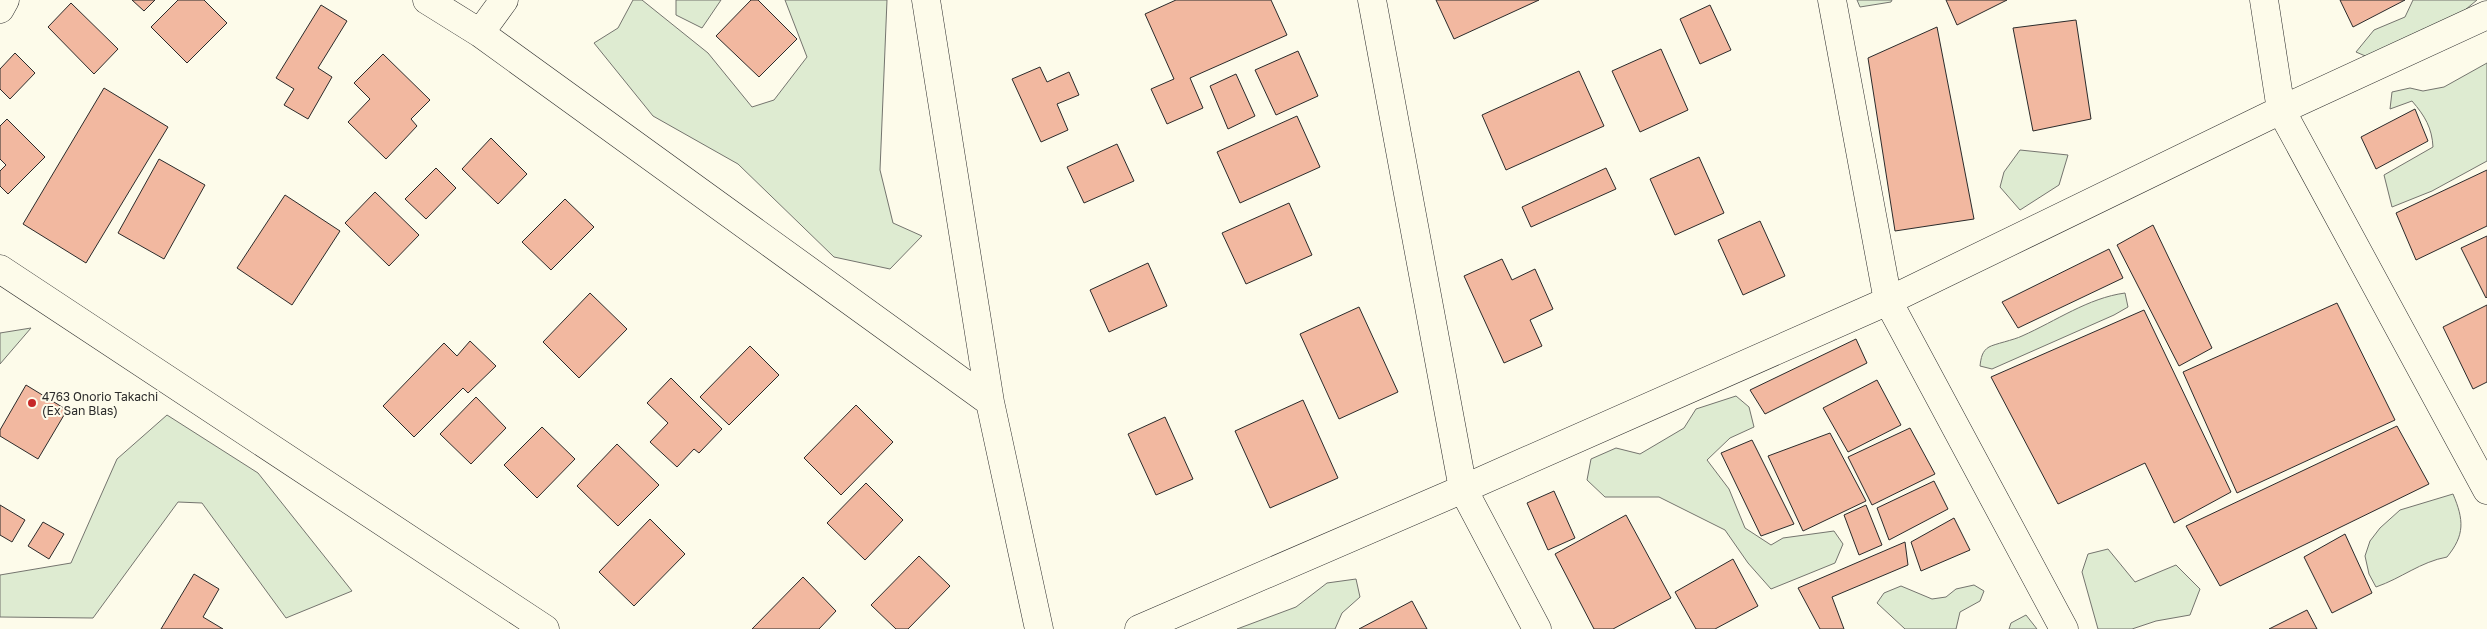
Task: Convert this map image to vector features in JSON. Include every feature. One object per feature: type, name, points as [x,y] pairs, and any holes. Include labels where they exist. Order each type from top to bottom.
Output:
[{"type":"street","points":[[0,9],[5,0]]},
{"type":"street","points":[[427,0],[480,33],[990,402]]},
{"type":"street","points":[[480,33],[504,0]]},
{"type":"street","points":[[926,0],[990,402],[1039,629]]},
{"type":"street","points":[[1372,0],[1463,489],[1537,629]]},
{"type":"street","points":[[1832,0],[1888,301],[2064,629]]},
{"type":"street","points":[[2264,0],[2281,110],[2487,490]]},
{"type":"street","points":[[1139,629],[1463,489],[1888,301],[2281,110],[2487,15]]},
{"type":"street","points":[[0,269],[545,629]]},
{"type":"green space","points":[[633,0],[642,0],[708,53],[752,107],[774,100],[807,57],[785,0],[887,0],[880,170],[893,223],[922,236],[890,269],[834,257],[738,164],[653,116],[594,43],[618,28]]},
{"type":"green space","points":[[676,0],[721,0],[702,28],[676,15]]},
{"type":"green space","points":[[1857,0],[1892,0],[1891,2],[1860,7]]},
{"type":"green space","points":[[2413,0],[2477,0],[2441,30],[2377,61],[2356,52],[2374,30],[2405,17]]},
{"type":"green space","points":[[2487,63],[2487,161],[2432,191],[2392,207],[2384,175],[2433,147],[2427,122],[2412,101],[2390,109],[2392,92],[2410,88],[2423,91],[2444,87]]},
{"type":"green space","points":[[2020,150],[2068,155],[2059,185],[2020,210],[2000,187],[2004,172]]},
{"type":"green space","points":[[2125,293],[2128,307],[2114,315],[1992,369],[1980,366],[1983,353],[1989,347],[2022,336],[2085,305]]},
{"type":"green space","points":[[31,328],[0,364],[0,333]]},
{"type":"green space","points":[[1736,396],[1749,407],[1754,427],[1730,438],[1707,460],[1729,489],[1745,528],[1771,545],[1783,538],[1834,531],[1843,544],[1835,563],[1771,589],[1748,563],[1725,530],[1659,497],[1605,497],[1587,480],[1591,459],[1616,448],[1640,454],[1684,428],[1696,409]]},
{"type":"green space","points":[[167,415],[258,473],[352,591],[286,618],[202,503],[178,502],[93,618],[0,617],[0,575],[71,563],[117,459]]},
{"type":"green space","points":[[2453,494],[2461,520],[2461,527],[2457,542],[2447,557],[2420,566],[2376,587],[2369,574],[2365,556],[2370,541],[2380,528],[2400,510]]},
{"type":"green space","points":[[2108,549],[2135,582],[2176,565],[2200,589],[2190,615],[2156,621],[2132,629],[2098,629],[2082,572],[2088,554]]},
{"type":"green space","points":[[1356,579],[1360,597],[1342,613],[1335,629],[1237,629],[1296,607],[1327,583]]},
{"type":"green space","points":[[1974,585],[1984,591],[1980,601],[1960,612],[1956,629],[1905,629],[1877,603],[1884,593],[1901,586],[1932,599],[1946,597],[1956,589]]},
{"type":"green space","points":[[2026,615],[2037,629],[2009,629],[2011,623]]},
{"type":"building","points":[[132,0],[155,0],[144,11]]},
{"type":"building","points":[[178,0],[204,0],[227,23],[187,63],[151,27]]},
{"type":"building","points":[[751,0],[758,0],[797,39],[759,77],[716,36]]},
{"type":"building","points":[[1176,0],[1271,0],[1287,35],[1190,78],[1203,108],[1167,124],[1151,89],[1174,79],[1145,14]]},
{"type":"building","points":[[1436,0],[1539,0],[1454,39]]},
{"type":"building","points":[[1946,0],[2007,0],[1957,25]]},
{"type":"building","points":[[2340,0],[2405,0],[2353,27]]},
{"type":"building","points":[[71,3],[118,49],[94,74],[48,27]]},
{"type":"building","points":[[321,5],[347,21],[318,68],[332,77],[308,119],[284,105],[294,89],[276,78]]},
{"type":"building","points":[[1710,5],[1731,50],[1700,64],[1680,19]]},
{"type":"building","points":[[2076,20],[2091,119],[2033,131],[2013,28]]},
{"type":"building","points":[[1937,27],[1974,219],[1895,231],[1868,58]]},
{"type":"building","points":[[1661,49],[1688,110],[1640,132],[1612,71]]},
{"type":"building","points":[[1298,51],[1318,96],[1276,115],[1255,70]]},
{"type":"building","points":[[15,53],[35,73],[10,99],[0,89],[0,69]]},
{"type":"building","points":[[383,54],[430,100],[411,119],[417,126],[386,159],[348,122],[370,99],[354,83]]},
{"type":"building","points":[[1040,67],[1047,82],[1069,72],[1079,95],[1057,104],[1068,130],[1041,142],[1012,79]]},
{"type":"building","points":[[1579,71],[1604,126],[1506,170],[1482,115]]},
{"type":"building","points":[[1236,74],[1255,116],[1228,129],[1210,86]]},
{"type":"building","points":[[104,88],[168,127],[86,263],[23,224]]},
{"type":"building","points":[[2415,109],[2428,141],[2376,169],[2361,137]]},
{"type":"building","points":[[1297,116],[1320,167],[1240,203],[1217,152]]},
{"type":"building","points":[[7,119],[45,157],[8,194],[0,186],[0,171],[6,165],[0,159],[0,126]]},
{"type":"building","points":[[491,138],[527,174],[498,204],[462,169]]},
{"type":"building","points":[[1117,144],[1134,181],[1084,203],[1067,167]]},
{"type":"building","points":[[1699,157],[1724,213],[1675,235],[1650,179]]},
{"type":"building","points":[[159,159],[205,185],[164,259],[118,233]]},
{"type":"building","points":[[436,168],[456,188],[426,219],[405,199]]},
{"type":"building","points":[[1606,168],[1616,189],[1531,227],[1522,207]]},
{"type":"building","points":[[2487,170],[2487,226],[2416,260],[2396,213]]},
{"type":"building","points":[[375,192],[419,235],[389,266],[345,223]]},
{"type":"building","points":[[285,195],[340,231],[292,305],[237,268]]},
{"type":"building","points":[[565,199],[594,227],[551,270],[522,242]]},
{"type":"building","points":[[1289,203],[1312,255],[1246,284],[1222,233]]},
{"type":"building","points":[[1760,221],[1785,276],[1743,295],[1718,240]]},
{"type":"building","points":[[2153,225],[2212,348],[2179,366],[2117,245]]},
{"type":"building","points":[[2487,236],[2487,297],[2486,298],[2461,248]]},
{"type":"building","points":[[2109,249],[2123,278],[2018,328],[2002,302]]},
{"type":"building","points":[[1502,259],[1512,280],[1535,269],[1553,309],[1530,320],[1542,346],[1504,363],[1464,276]]},
{"type":"building","points":[[1148,263],[1167,306],[1109,332],[1090,290]]},
{"type":"building","points":[[590,293],[627,329],[579,378],[543,342]]},
{"type":"building","points":[[2337,303],[2395,420],[2237,493],[2183,372]]},
{"type":"building","points":[[2487,305],[2487,382],[2473,389],[2443,327]]},
{"type":"building","points":[[1359,307],[1398,392],[1339,419],[1300,334]]},
{"type":"building","points":[[2144,310],[2231,492],[2174,523],[2145,463],[2058,504],[1991,377]]},
{"type":"building","points":[[1856,339],[1867,363],[1765,414],[1750,390]]},
{"type":"building","points":[[470,341],[496,366],[468,393],[463,388],[414,437],[383,406],[444,343],[457,356]]},
{"type":"building","points":[[750,346],[779,375],[729,425],[700,397]]},
{"type":"building","points":[[671,378],[722,429],[699,453],[694,449],[677,467],[650,442],[668,423],[647,403]]},
{"type":"building","points":[[1877,380],[1901,425],[1848,452],[1823,408]]},
{"type":"building","points":[[26,385],[67,410],[38,459],[0,436],[0,430]]},
{"type":"building","points":[[476,397],[506,428],[471,464],[440,434]]},
{"type":"building","points":[[1303,400],[1338,478],[1270,508],[1235,431]]},
{"type":"building","points":[[856,405],[893,442],[841,495],[804,458]]},
{"type":"building","points":[[1165,417],[1193,479],[1156,495],[1128,434]]},
{"type":"building","points":[[2397,426],[2429,484],[2220,586],[2186,526]]},
{"type":"building","points":[[542,427],[575,459],[537,498],[504,465]]},
{"type":"building","points":[[1910,428],[1935,474],[1872,505],[1848,457]]},
{"type":"building","points":[[1830,433],[1866,501],[1803,531],[1768,456]]},
{"type":"building","points":[[1752,440],[1794,524],[1761,536],[1721,453]]},
{"type":"building","points":[[617,444],[659,485],[618,526],[577,486]]},
{"type":"building","points":[[1934,481],[1948,509],[1889,540],[1877,508]]},
{"type":"building","points":[[866,483],[903,520],[865,560],[827,523]]},
{"type":"building","points":[[1554,491],[1575,538],[1548,550],[1527,503]]},
{"type":"building","points":[[0,505],[25,520],[12,542],[0,535]]},
{"type":"building","points":[[1866,505],[1882,545],[1859,555],[1844,515]]},
{"type":"building","points":[[1626,515],[1671,598],[1613,629],[1594,629],[1555,554]]},
{"type":"building","points":[[1954,518],[1970,550],[1921,571],[1911,542]]},
{"type":"building","points":[[650,519],[685,554],[634,606],[599,572]]},
{"type":"building","points":[[43,522],[64,534],[49,559],[28,546]]},
{"type":"building","points":[[2345,534],[2372,593],[2332,613],[2304,557]]},
{"type":"building","points":[[1905,542],[1908,565],[1832,597],[1844,629],[1820,629],[1798,588]]},
{"type":"building","points":[[919,556],[950,586],[908,629],[896,629],[871,605]]},
{"type":"building","points":[[1733,559],[1758,606],[1715,629],[1696,629],[1675,592]]},
{"type":"building","points":[[194,574],[219,589],[203,617],[223,629],[161,629]]},
{"type":"building","points":[[803,577],[836,611],[819,629],[752,629]]},
{"type":"building","points":[[1412,601],[1427,629],[1359,629]]},
{"type":"building","points":[[2307,610],[2317,629],[2269,629]]},
{"type":"place","name":"4763 Onorio Takachi (Ex San Blas)","points":[[32,403]]}]
